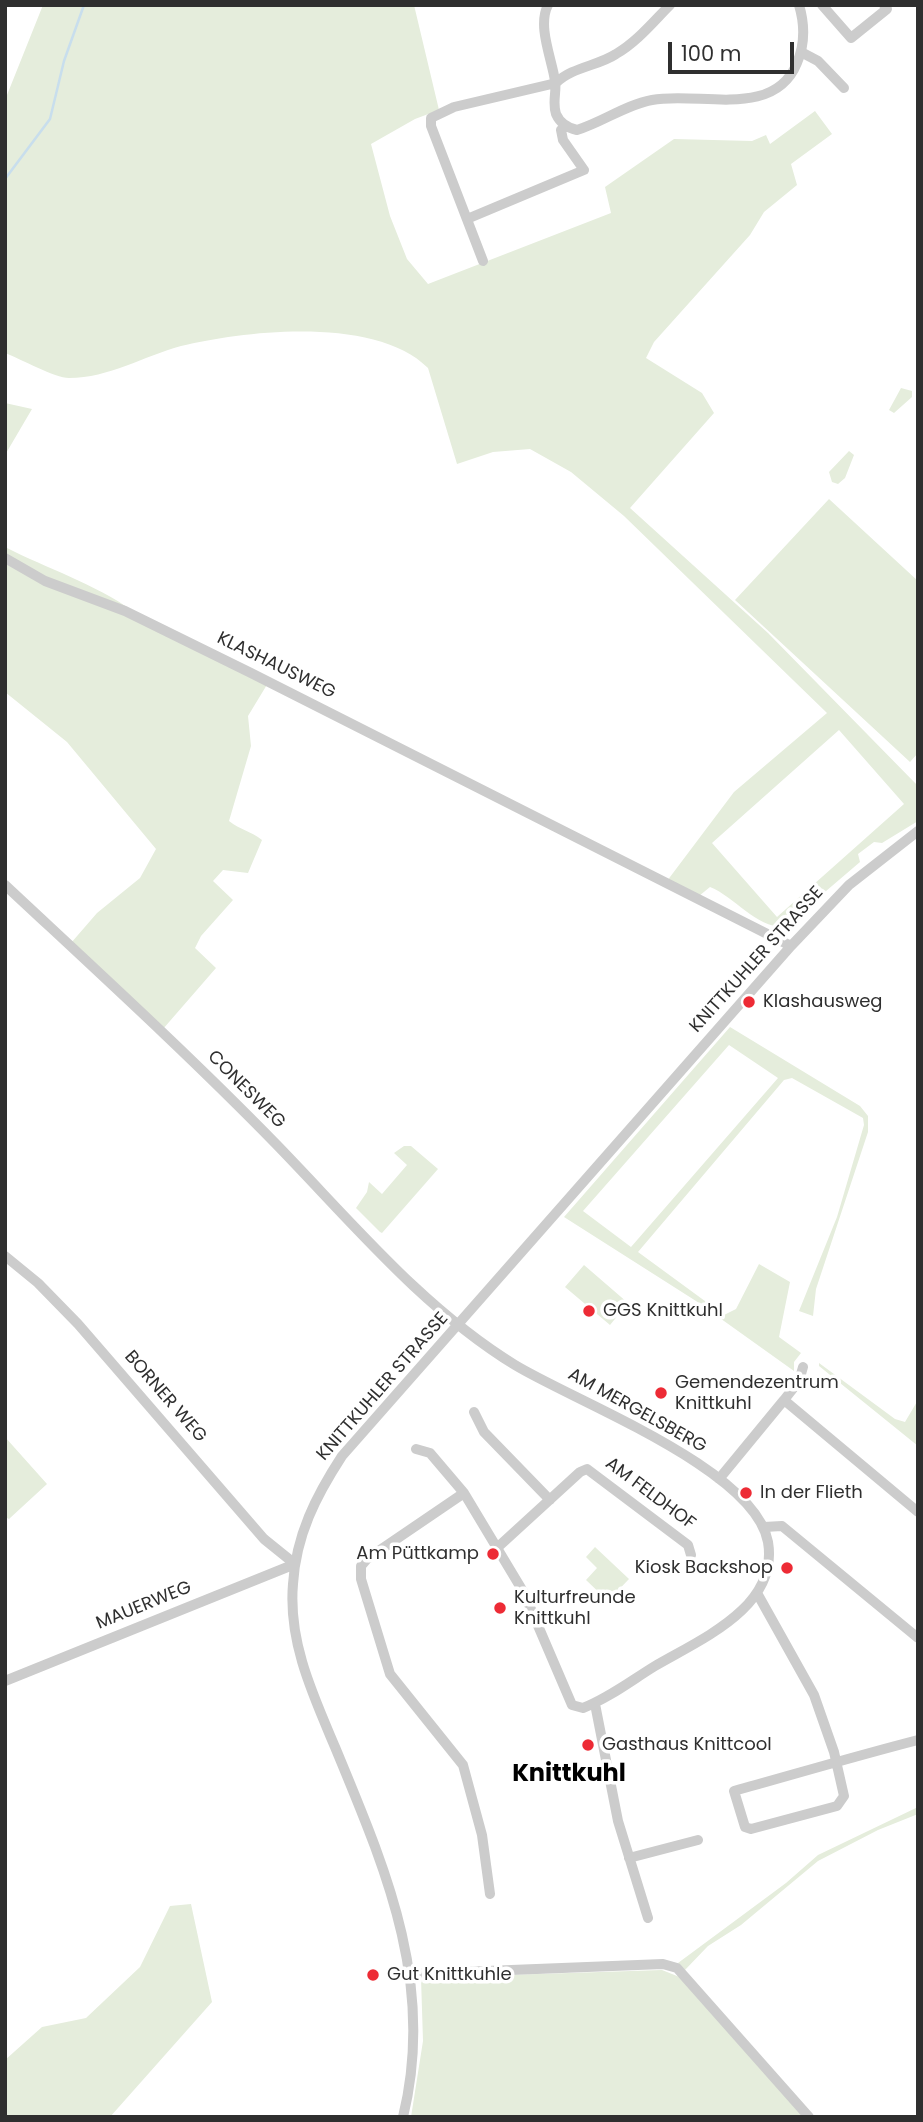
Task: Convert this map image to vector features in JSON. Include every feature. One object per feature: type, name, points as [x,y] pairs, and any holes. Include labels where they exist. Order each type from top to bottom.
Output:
[{"type":"street","points":[[548,5],[543,14],[551,71],[556,83],[553,93],[556,113],[566,126],[582,129],[631,105],[653,100],[741,99],[763,96],[786,81],[801,52],[804,25],[799,5]]},
{"type":"street","points":[[483,261],[431,126],[431,118],[454,107],[556,83],[566,75],[608,59],[626,48],[670,5]]},
{"type":"street","points":[[822,5],[851,38],[887,6]]},
{"type":"street","points":[[801,52],[818,61],[844,88]]},
{"type":"street","points":[[467,219],[584,170],[563,140],[561,130],[566,126]]},
{"type":"street","name":"KLASHAUSWEG","points":[[5,558],[45,581],[125,611],[251,673],[791,946]]},
{"type":"street","name":"KNITTKUHLER STRASSE","points":[[403,2117],[412,2038],[410,1974],[401,1921],[388,1876],[301,1659],[294,1620],[295,1564],[310,1508],[342,1456],[791,946],[849,885],[918,831]]},
{"type":"street","name":"CONESWEG","points":[[5,885],[214,1082],[376,1248],[458,1326]]},
{"type":"street","name":"BORNER WEG","points":[[5,1256],[38,1283],[78,1324],[264,1539],[295,1564]]},
{"type":"street","name":"AM MERGELSBERG","points":[[458,1326],[516,1365],[684,1453],[753,1509],[764,1527]]},
{"type":"street","points":[[719,1479],[799,1381],[803,1367]]},
{"type":"street","points":[[784,1400],[918,1512]]},
{"type":"street","points":[[474,1412],[484,1432],[550,1500]]},
{"type":"street","points":[[416,1449],[430,1453],[464,1493],[498,1548],[530,1608],[572,1705],[583,1708],[595,1704],[721,1627],[757,1593],[769,1563],[764,1527],[782,1526],[918,1638]]},
{"type":"street","name":"AM FELDHOF","points":[[498,1548],[580,1472],[587,1469],[688,1545],[691,1555]]},
{"type":"street","points":[[464,1493],[367,1559],[361,1574],[390,1674],[463,1765],[482,1835],[490,1894]]},
{"type":"street","name":"MAUERWEG","points":[[5,1681],[295,1564]]},
{"type":"street","points":[[757,1593],[814,1695],[835,1752],[835,1763],[844,1797],[837,1806],[751,1829],[742,1822],[734,1791],[835,1763],[918,1740]]},
{"type":"street","points":[[595,1704],[608,1777],[648,1918]]},
{"type":"street","points":[[629,1858],[698,1840]]},
{"type":"street","points":[[410,1974],[663,1964],[677,1968],[809,2117]]},
{"type":"green space","points":[[43,5],[414,5],[439,110],[415,119],[371,144],[390,216],[407,259],[428,284],[611,213],[605,187],[674,139],[752,141],[766,135],[770,144],[815,111],[832,134],[791,164],[797,185],[764,212],[750,235],[654,342],[646,358],[702,393],[714,413],[630,508],[768,633],[918,786],[918,821],[882,843],[874,842],[858,854],[860,862],[784,927],[774,926],[754,917],[710,887],[699,896],[667,881],[734,792],[827,713],[624,516],[571,472],[530,449],[493,452],[457,464],[428,368],[405,351],[377,340],[345,334],[274,332],[181,346],[112,371],[69,378],[47,372],[5,353],[5,100]],"holes":[[[839,730],[904,804],[777,917],[712,843]]]},
{"type":"green space","points":[[901,388],[912,391],[912,397],[894,413],[889,410]]},
{"type":"green space","points":[[5,403],[32,409],[5,455]]},
{"type":"green space","points":[[849,451],[854,455],[845,478],[838,484],[832,482],[829,472]]},
{"type":"green space","points":[[829,499],[918,581],[918,753],[910,762],[735,600]]},
{"type":"green space","points":[[5,547],[86,584],[133,611],[45,580],[5,557]]},
{"type":"green space","points":[[5,560],[126,612],[268,683],[248,716],[251,746],[229,821],[262,840],[248,873],[223,870],[213,881],[233,900],[201,936],[195,948],[216,968],[163,1029],[71,943],[97,913],[140,878],[156,849],[67,742],[5,692]]},
{"type":"green space","points":[[730,1027],[860,1106],[868,1116],[868,1132],[816,1289],[813,1316],[799,1311],[837,1217],[864,1125],[863,1118],[792,1078],[784,1080],[638,1252],[724,1315],[736,1309],[759,1264],[790,1282],[779,1337],[801,1353],[794,1362],[794,1371],[696,1301],[564,1217]],"holes":[[[729,1045],[778,1078],[631,1247],[583,1211]]]},
{"type":"green space","points":[[404,1146],[411,1146],[438,1169],[382,1233],[356,1208],[367,1192],[369,1182],[382,1194],[407,1165],[394,1153]]},
{"type":"green space","points":[[584,1265],[628,1303],[610,1325],[565,1287]]},
{"type":"green space","points":[[819,1363],[895,1419],[905,1422],[918,1400],[918,1446],[819,1366]]},
{"type":"green space","points":[[5,1437],[47,1484],[9,1519],[5,1517]]},
{"type":"green space","points":[[595,1547],[629,1579],[608,1601],[586,1580],[597,1568],[586,1557]]},
{"type":"green space","points":[[918,1807],[918,1814],[878,1830],[818,1861],[741,1925],[708,1946],[684,1971],[678,1963],[786,1883],[818,1855]]},
{"type":"green space","points":[[191,1904],[212,2002],[110,2117],[5,2117],[5,2060],[42,2027],[86,2018],[140,1967],[170,1906]]},
{"type":"green space","points":[[662,1970],[682,1978],[807,2117],[411,2117],[423,2041],[421,1978],[424,1983],[476,1982],[476,1976]]},
{"type":"waterway","points":[[5,179],[50,119],[64,61],[84,5]]},
{"type":"place","name":"Klashausweg","points":[[749,1002]]},
{"type":"place","name":"GGS Knittkuhl","points":[[589,1311]]},
{"type":"place","name":"Gemendezentrum Knittkuhl","points":[[661,1393]]},
{"type":"place","name":"In der Flieth","points":[[746,1493]]},
{"type":"place","name":"Am Püttkamp","points":[[493,1554]]},
{"type":"place","name":"Kiosk Backshop","points":[[787,1568]]},
{"type":"place","name":"Kulturfreunde Knittkuhl","points":[[500,1608]]},
{"type":"place","name":"Gasthaus Knittcool","points":[[588,1745]]},
{"type":"place","name":"Gut Knittkuhle","points":[[373,1975]]},
{"type":"district","name":"Knittkuhl","points":[[569,1775]]}]
